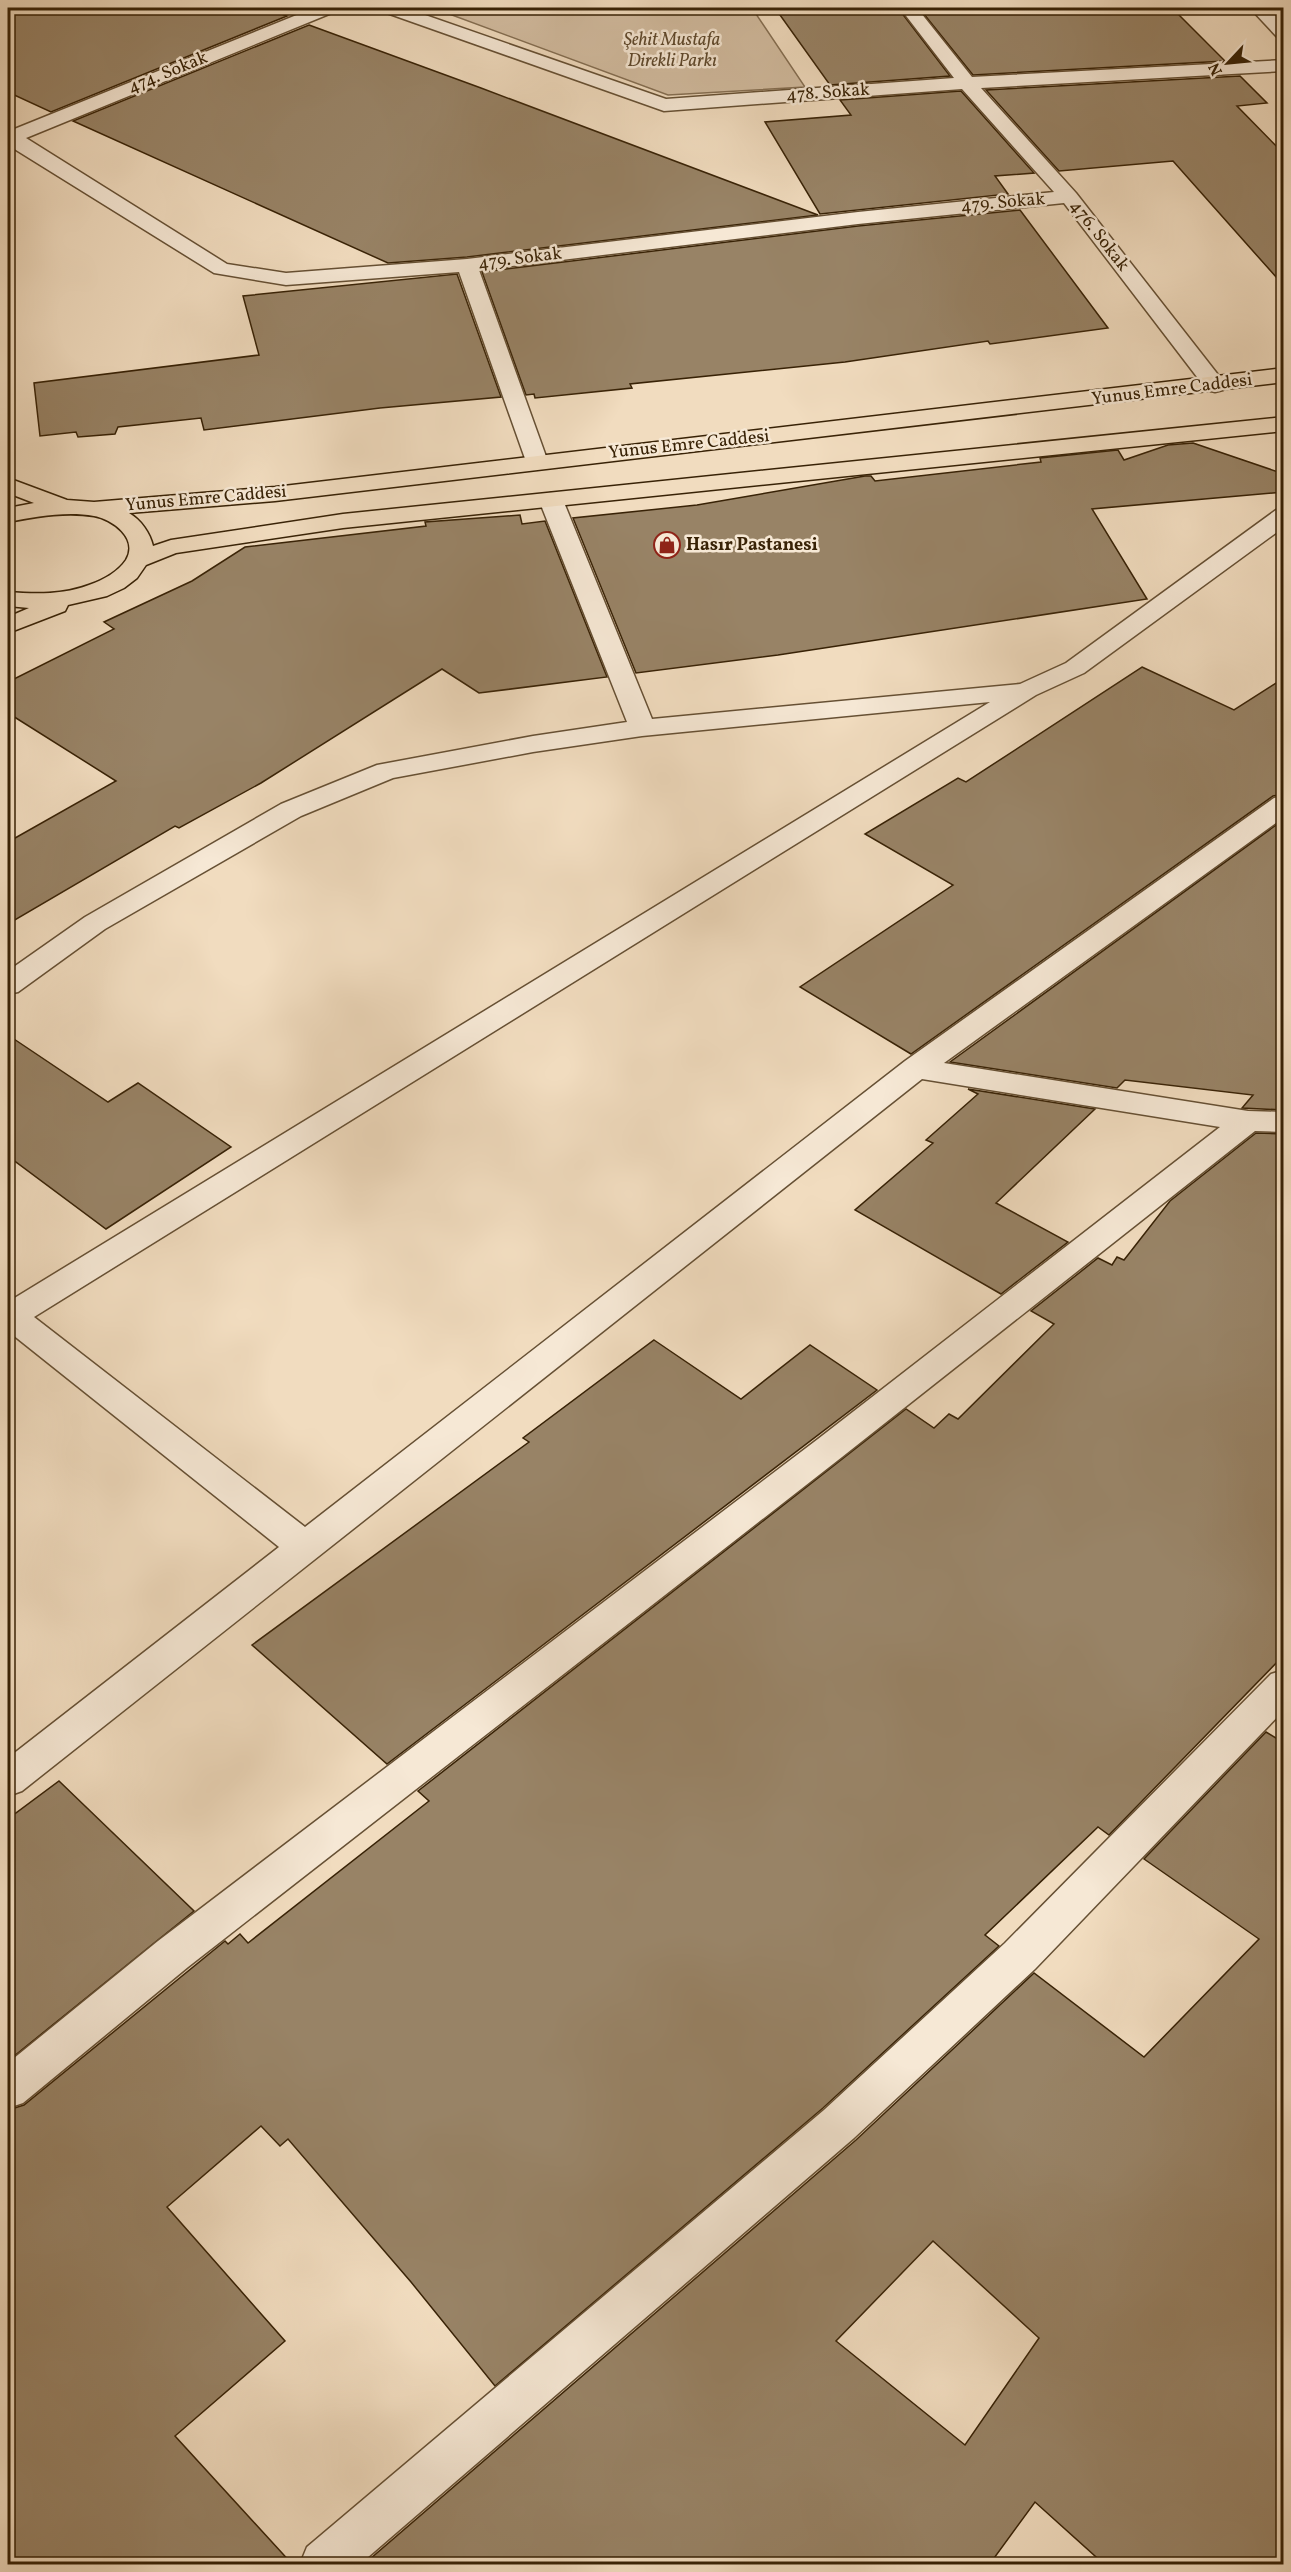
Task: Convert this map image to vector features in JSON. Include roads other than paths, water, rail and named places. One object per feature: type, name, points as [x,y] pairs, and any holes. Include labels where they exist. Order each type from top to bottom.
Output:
[{"type":"main road","name":"Yunus Emre Caddesi","points":[[94,509],[275,494],[1215,385],[1284,375]]},
{"type":"main road","name":"Yunus Emre Caddesi","points":[[77,597],[105,587],[125,575],[139,560],[171,547],[343,521],[1284,424]]},
{"type":"main road","points":[[8,485],[65,506]]},
{"type":"main road","points":[[8,515],[34,509],[65,506],[94,509],[118,517],[134,529],[141,544],[139,560]]},
{"type":"main road","points":[[8,599],[47,601],[77,597]]},
{"type":"main road","points":[[8,626],[77,597]]},
{"type":"street","name":"474. Sokak","points":[[9,137],[328,8]]},
{"type":"street","name":"478. Sokak","points":[[390,8],[664,105],[967,83],[1284,65]]},
{"type":"street","name":"476. Sokak","points":[[908,8],[967,83],[1069,197],[1215,385]]},
{"type":"street","points":[[1258,8],[1284,34]]},
{"type":"street","name":"479. Sokak","points":[[9,137],[221,268],[286,279],[467,265],[870,216],[1069,197]]},
{"type":"street","points":[[467,265],[536,462]]},
{"type":"street","points":[[551,500],[642,728]]},
{"type":"street","points":[[306,1548],[8,1316],[1027,690],[1075,668],[1284,515]]},
{"type":"street","points":[[8,985],[95,923],[291,810],[386,771],[533,744],[642,728],[1027,690]]},
{"type":"street","points":[[8,1780],[916,1068],[1284,804]]},
{"type":"street","points":[[916,1068],[1248,1121],[1284,1122]]},
{"type":"street","points":[[8,2089],[173,1954],[830,1448],[1248,1121]]},
{"type":"street","points":[[324,2565],[839,2124],[1020,1956],[1284,1685]]},
{"type":"place","name":"Hasır Pastanesi","points":[[667,545]]},
{"type":"park label","name":"Şehit Mustafa Direkli Parkı","points":[[672,50]]}]
